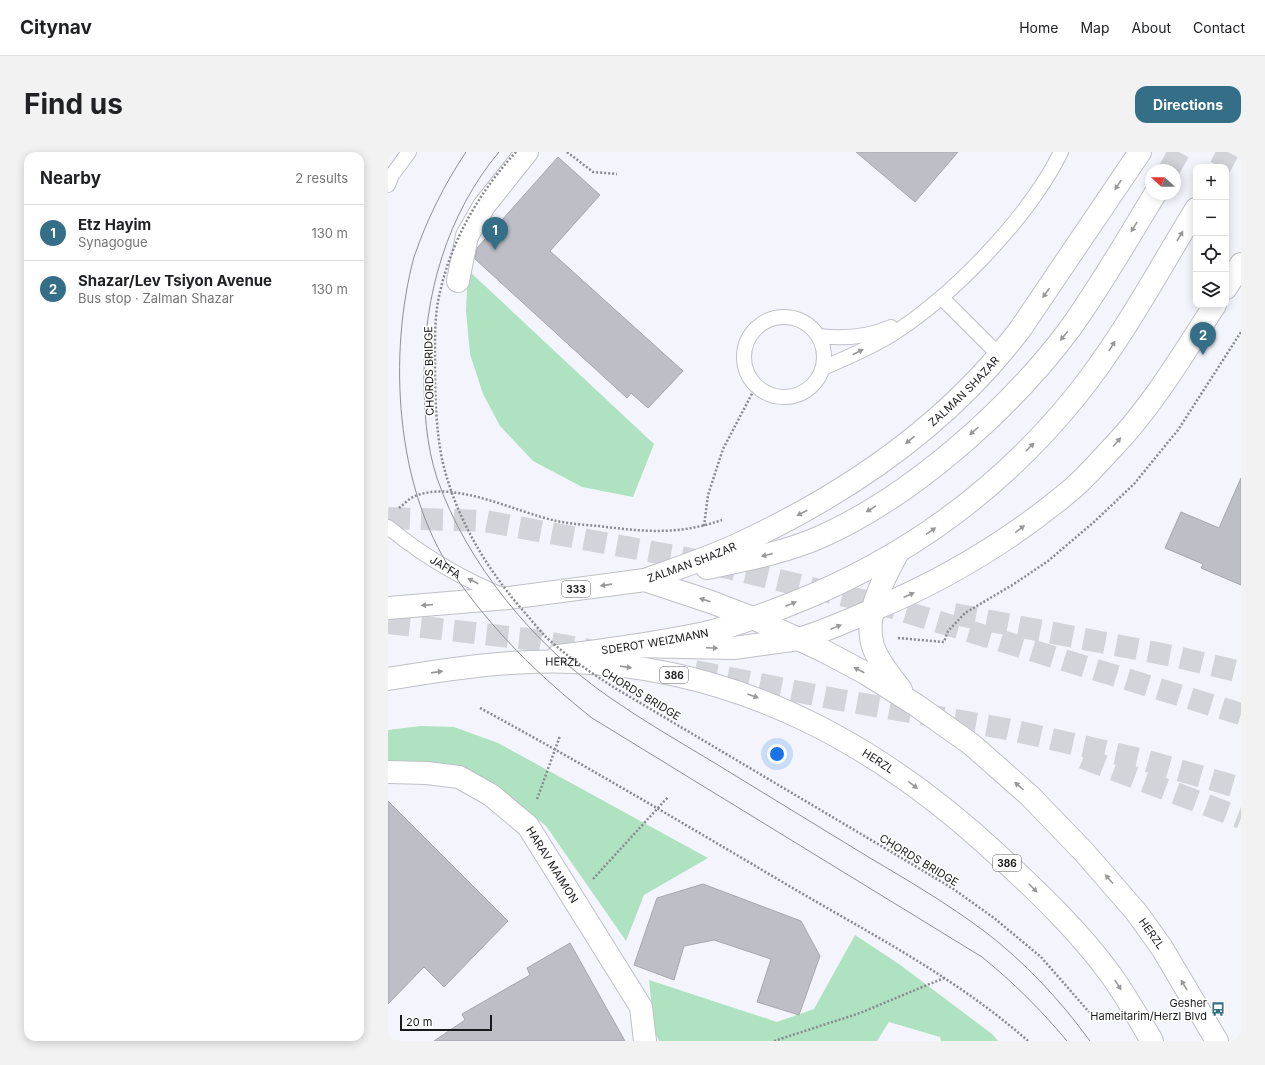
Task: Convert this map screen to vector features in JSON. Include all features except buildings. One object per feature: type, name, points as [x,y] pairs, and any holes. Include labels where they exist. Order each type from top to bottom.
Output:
[{"type":"main road","points":[[458,280],[467,236],[484,206],[527,152]]},
{"type":"main road","name":"ZALMAN SHAZAR","points":[[645,580],[739,544],[804,512],[851,484],[904,446],[955,401],[1000,356],[1055,279],[1140,152]]},
{"type":"main road","name":"ZALMAN SHAZAR","points":[[645,580],[779,552],[818,538],[846,524],[905,488],[940,462],[998,409],[1043,362],[1088,302],[1151,200]]},
{"type":"main road","points":[[755,619],[856,576],[898,552],[961,510],[986,490],[1039,438],[1076,396],[1108,352],[1193,214]]},
{"type":"main road","points":[[1229,283],[1241,264]]},
{"type":"main road","points":[[631,646],[734,648],[799,639],[836,627],[913,593],[945,576],[1005,540],[1067,494],[1114,446],[1158,392],[1213,308]]},
{"type":"main road","points":[[898,552],[880,590],[873,610],[871,636],[873,646],[890,675],[916,704]]},
{"type":"main road","name":"333","points":[[388,608],[508,598],[645,580]]},
{"type":"main road","name":"HERZL","points":[[645,580],[711,602],[755,619],[799,639],[867,674],[916,704],[970,744],[1030,796],[1111,881],[1162,948],[1217,1041]]},
{"type":"main road","name":"SDEROT WEIZMANN","points":[[392,676],[631,646],[706,633],[755,619]]},
{"type":"main road","name":"HERZL","points":[[504,663],[593,662],[664,673],[697,680],[730,688],[789,711],[840,738],[900,774],[967,826],[1023,879],[1067,922],[1112,976],[1152,1041]]},
{"type":"main road","name":"HARAV MAIMON","points":[[388,772],[427,773],[459,778],[491,795],[528,826],[641,1007],[645,1041]]},
{"type":"lane","points":[[389,180],[409,152]]},
{"type":"lane","points":[[823,368],[890,335],[916,318],[942,298],[992,248],[1051,172],[1061,152]]},
{"type":"lane","points":[[942,298],[1000,356]]},
{"type":"lane","points":[[776,317],[789,317],[800,320],[811,327],[819,336],[823,346],[823,368],[812,386],[803,393],[791,397],[778,398],[766,394],[756,386],[748,376],[744,365],[743,352],[747,340],[754,329],[764,321],[776,317]]},
{"type":"lane","points":[[819,336],[837,339],[860,336],[887,329],[916,318]]},
{"type":"lane","name":"JAFFA","points":[[388,527],[424,554],[457,574],[508,598]]},
{"type":"path","name":"CHORDS BRIDGE","points":[[516,152],[473,208],[452,254],[440,288],[435,328],[435,397],[442,459],[457,506],[485,561],[515,601],[546,637],[582,667],[952,888],[994,918],[1042,957],[1089,1012]]},
{"type":"path","points":[[568,152],[593,172],[617,174]]},
{"type":"path","points":[[704,526],[708,495],[723,449],[756,386]]},
{"type":"path","points":[[480,708],[555,748],[944,978],[1008,1023],[1028,1041]]},
{"type":"path","points":[[528,826],[560,736]]},
{"type":"path","points":[[574,901],[668,797]]},
{"type":"path","points":[[774,1041],[860,1013],[944,978]]},
{"type":"green space","points":[[468,270],[654,444],[633,497],[582,487],[533,461],[500,426],[483,394],[470,354],[466,311]]},
{"type":"green space","points":[[421,726],[454,727],[498,743],[708,858],[644,895],[626,941],[546,826],[506,793],[453,769],[388,767],[388,730]]},
{"type":"green space","points":[[855,935],[899,964],[992,1034],[998,1041],[941,1041],[940,1037],[889,1022],[877,1041],[659,1041],[654,1030],[649,980],[777,1022],[814,1009]]},
{"type":"tunnel","points":[[1172,164],[1179,152]]},
{"type":"tunnel","points":[[1222,164],[1228,152]]},
{"type":"tunnel","points":[[388,518],[485,521],[686,558],[883,605],[1241,714]]},
{"type":"tunnel","points":[[954,614],[1173,656],[1241,672]]},
{"type":"tunnel","points":[[388,623],[535,640],[589,650]]},
{"type":"tunnel","points":[[695,671],[835,699],[1007,729],[1144,760],[1241,788]]},
{"type":"tunnel","points":[[1083,758],[1241,818]]},
{"type":"tram line","points":[[466,152],[450,177],[437,203],[414,257],[406,295],[401,335],[400,377],[402,419],[408,461],[419,501],[434,539],[453,573],[483,613],[517,651],[553,686],[592,718],[982,957],[1005,976],[1047,1018],[1067,1041]]},
{"type":"tram line","points":[[499,152],[481,176],[465,202],[452,229],[434,286],[428,315],[425,345],[424,400],[426,426],[433,465],[450,510],[466,541],[485,571],[506,600],[530,628],[555,653],[609,697],[647,722],[914,884],[984,931],[1014,956],[1041,982],[1067,1011],[1090,1041]]},
{"type":"place","name":"Etz Hayim","points":[[495,250]]},
{"type":"place","name":"Shazar/Lev Tsiyon Avenue","points":[[1203,355]]},
{"type":"place","name":"Gesher Hameitarim/Herzl Blvd","points":[[1218,1009]]}]
